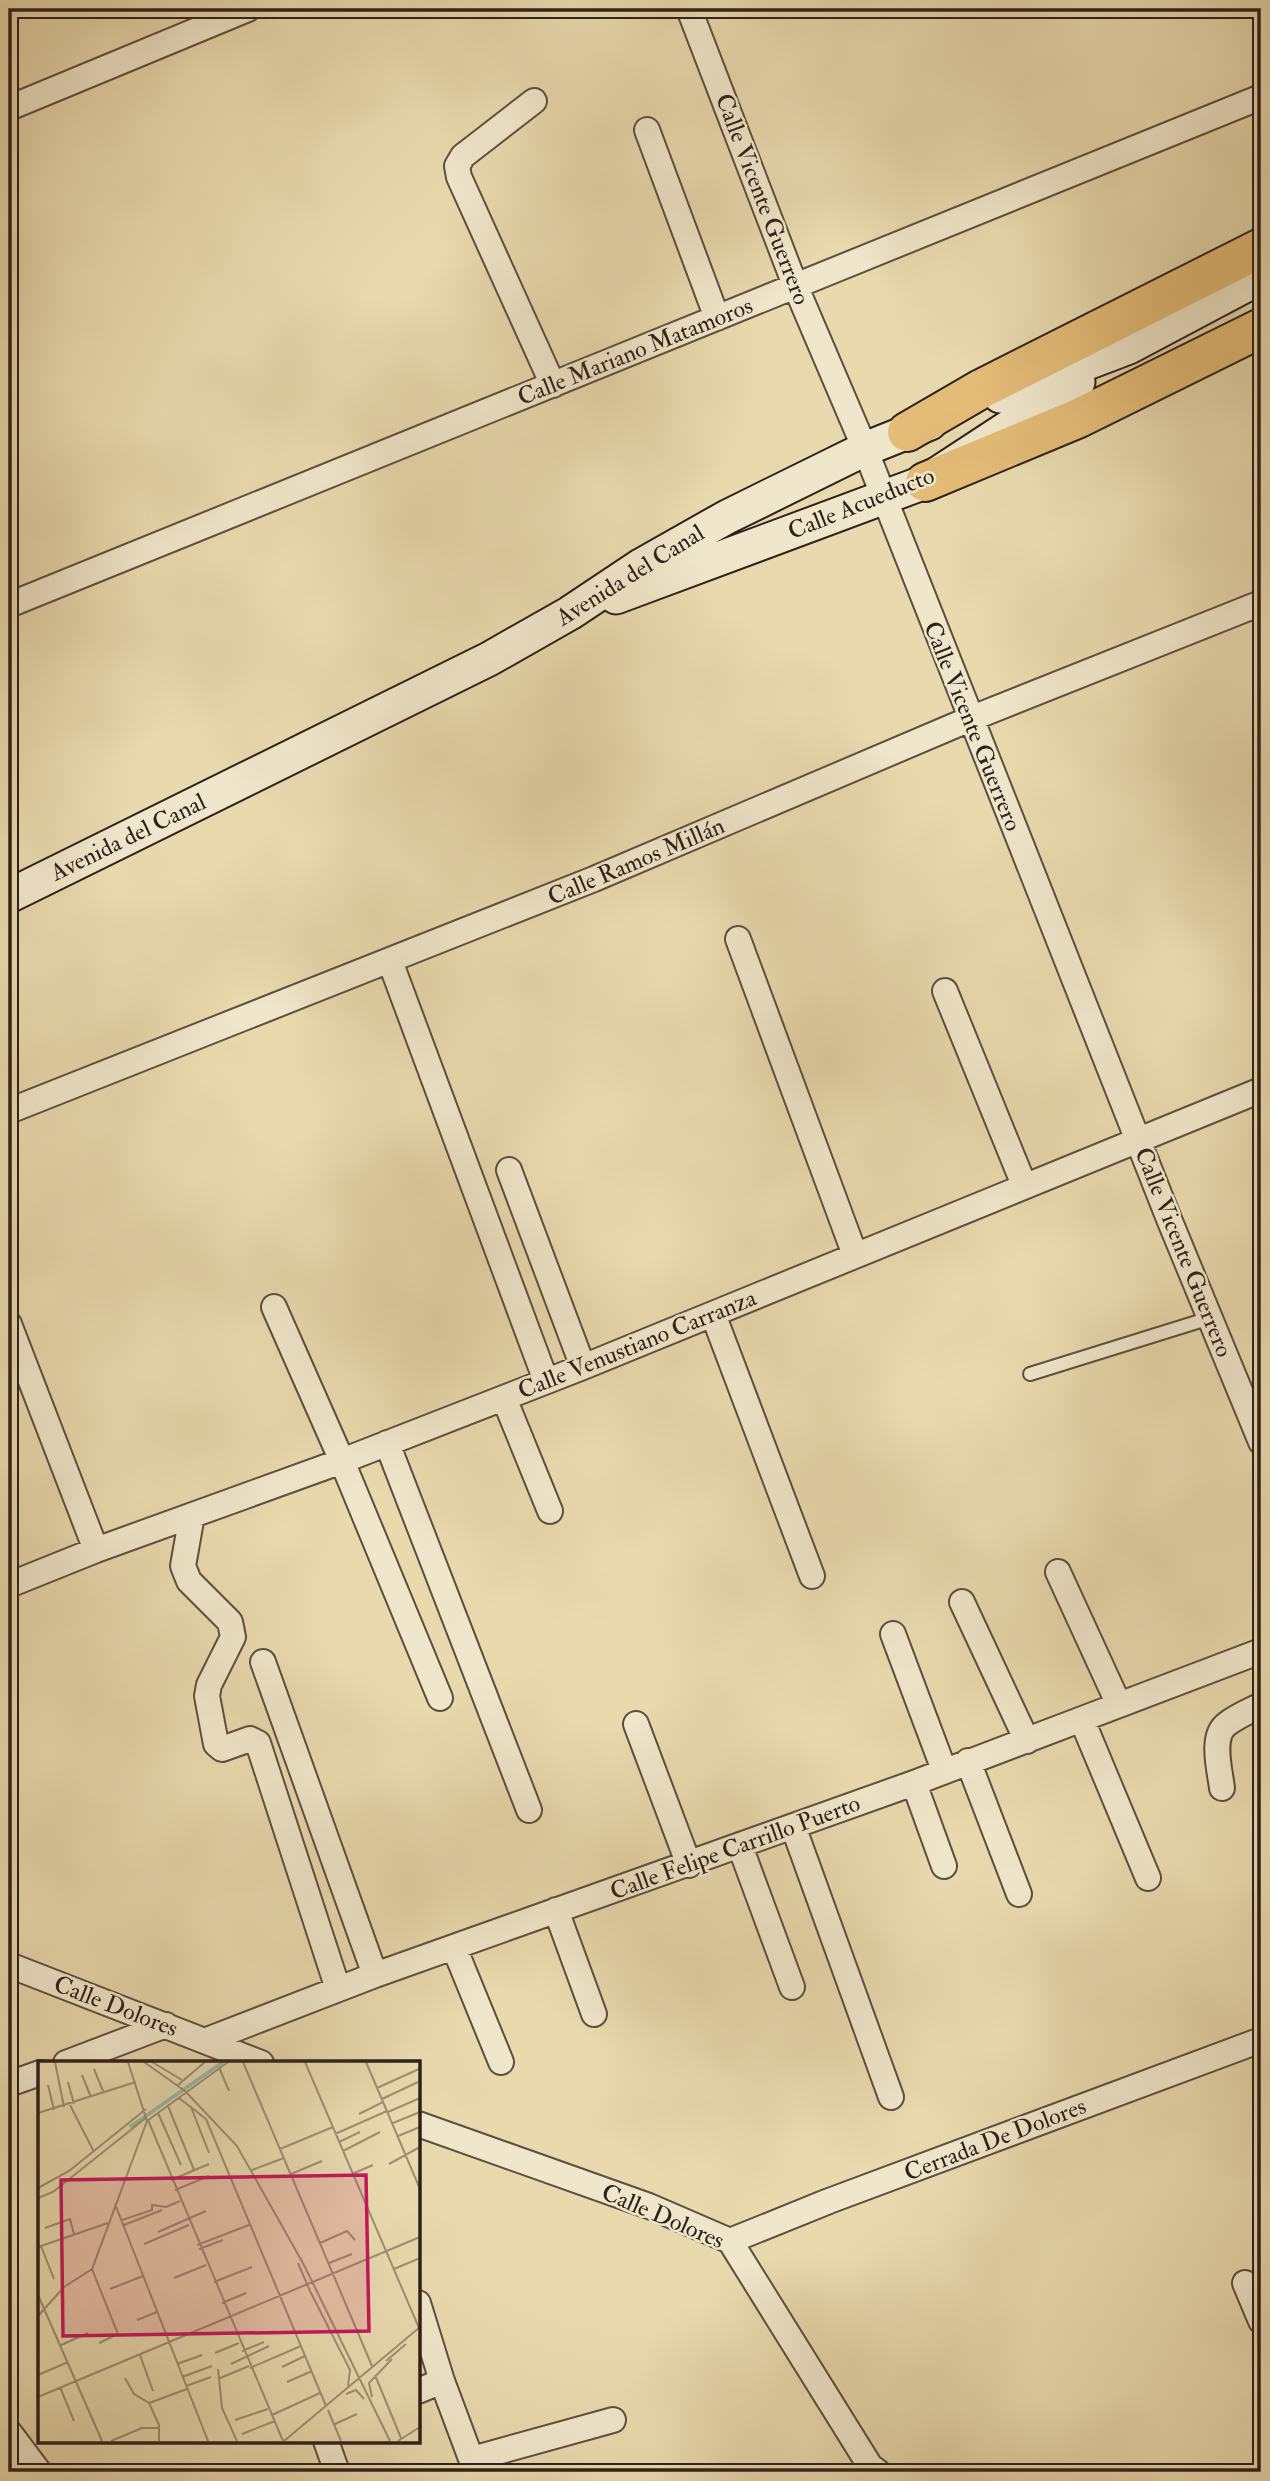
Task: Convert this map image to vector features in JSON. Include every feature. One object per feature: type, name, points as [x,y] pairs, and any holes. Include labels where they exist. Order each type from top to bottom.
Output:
[{"type":"main road","points":[[907,432],[981,389],[1261,248]]},
{"type":"main road","name":"Avenida del Canal","points":[[9,896],[489,659],[570,613],[642,565],[726,516],[865,449],[1133,345],[1261,277]]},
{"type":"main road","points":[[925,482],[1079,418],[1261,328]]},
{"type":"main road","name":"Calle Acueducto","points":[[570,613],[925,482],[1133,345]]},
{"type":"street","points":[[9,108],[248,9]]},
{"type":"street","name":"Calle Vicente Guerrero","points":[[689,9],[795,285],[865,449],[970,719],[1261,1442]]},
{"type":"street","name":"Calle Mariano Matamoros","points":[[9,605],[1261,97]]},
{"type":"street","points":[[534,101],[463,156],[457,166],[459,177],[553,385]]},
{"type":"street","points":[[647,130],[717,317]]},
{"type":"street","name":"Calle Ramos Millán","points":[[9,1111],[606,874],[970,719],[1261,603]]},
{"type":"street","points":[[738,939],[855,1255]]},
{"type":"street","points":[[390,961],[547,1381]]},
{"type":"street","points":[[945,990],[1024,1185]]},
{"type":"street","name":"Calle Venustiano Carranza","points":[[11,1579],[342,1461],[504,1398],[1261,1090]]},
{"type":"street","points":[[509,1170],[583,1367]]},
{"type":"street","points":[[274,1307],[342,1461],[440,1698]]},
{"type":"street","points":[[713,1314],[812,1576]]},
{"type":"street","points":[[9,1324],[96,1550]]},
{"type":"street","points":[[504,1398],[550,1511]]},
{"type":"street","points":[[387,1443],[529,1810]]},
{"type":"street","points":[[192,1515],[183,1566],[185,1574],[230,1622],[233,1630],[233,1637],[208,1685],[207,1696],[216,1744],[222,1749],[250,1740],[258,1743],[338,1989]]},
{"type":"street","points":[[1058,1572],[1119,1705]]},
{"type":"street","points":[[962,1602],[1027,1741]]},
{"type":"street","points":[[892,1633],[944,1770]]},
{"type":"street","name":"Calle Felipe Carrillo Puerto","points":[[207,2040],[374,1975],[689,1865],[1261,1652]]},
{"type":"street","points":[[263,1662],[374,1975]]},
{"type":"street","points":[[1222,1788],[1219,1755],[1221,1730],[1226,1724],[1261,1705]]},
{"type":"street","points":[[1082,1720],[1148,1878]]},
{"type":"street","points":[[636,1724],[689,1865]]},
{"type":"street","points":[[968,1761],[1019,1894]]},
{"type":"street","points":[[914,1783],[944,1866]]},
{"type":"street","points":[[793,1826],[891,2097]]},
{"type":"street","points":[[740,1846],[792,1987]]},
{"type":"street","points":[[556,1910],[594,2014]]},
{"type":"street","points":[[454,1947],[501,2062]]},
{"type":"street","name":"Calle Dolores","points":[[9,1965],[256,2061]]},
{"type":"street","points":[[71,2061],[166,2025]]},
{"type":"street","name":"Cerrada De Dolores","points":[[730,2241],[829,2201],[1261,2039]]},
{"type":"street","points":[[9,2084],[38,2074]]},
{"type":"street","name":"Calle Dolores","points":[[420,2125],[649,2207],[730,2241],[866,2470]]},
{"type":"street","points":[[1245,2283],[1261,2322]]},
{"type":"street","points":[[420,2310],[442,2381],[474,2465],[613,2420]]},
{"type":"street","points":[[420,2390],[442,2381]]},
{"type":"street","points":[[9,2432],[40,2472]]},
{"type":"street","points":[[326,2442],[337,2472]]},
{"type":"lane","points":[[1030,1374],[1210,1318]]}]
